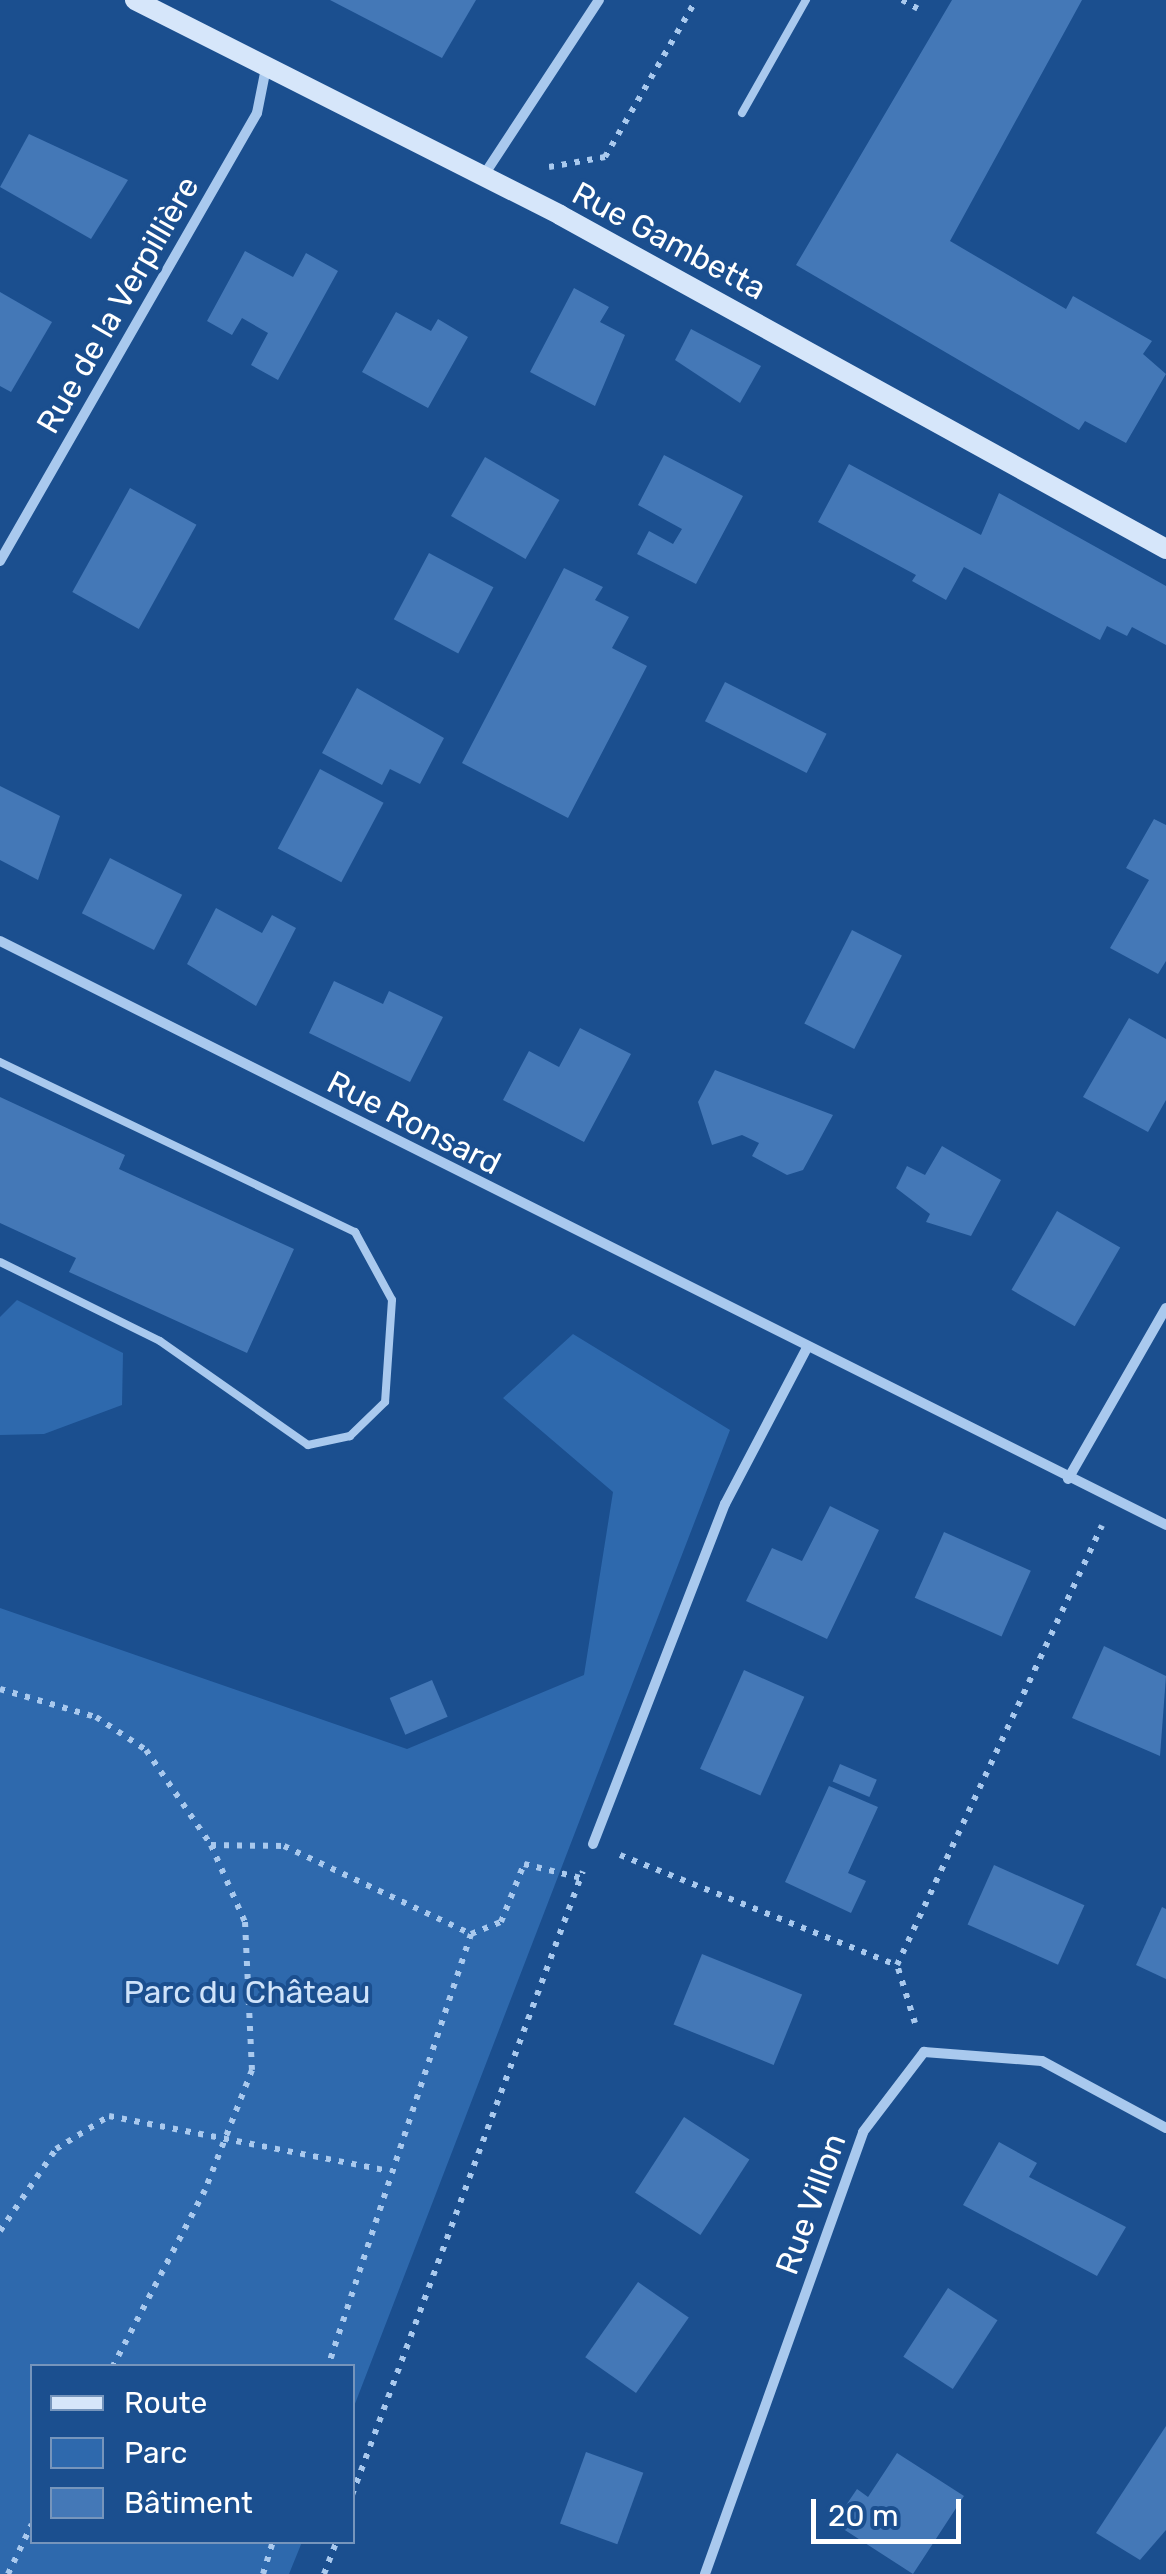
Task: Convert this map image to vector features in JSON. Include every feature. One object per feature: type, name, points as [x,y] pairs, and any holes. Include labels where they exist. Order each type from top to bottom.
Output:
[{"type":"street","name":"Rue Gambetta","points":[[135,0],[482,179],[1166,550]]},
{"type":"street","points":[[482,179],[599,0]]},
{"type":"street","name":"Rue de la Verpillière","points":[[0,561],[257,113],[266,68]]},
{"type":"street","name":"Rue Ronsard","points":[[0,941],[806,1350],[1166,1526]]},
{"type":"street","points":[[1068,1478],[1166,1308]]},
{"type":"street","points":[[593,1844],[725,1504],[806,1350]]},
{"type":"street","points":[[924,2052],[1042,2062],[1166,2128]]},
{"type":"street","name":"Rue Villon","points":[[705,2574],[862,2132],[924,2052]]},
{"type":"lane","points":[[742,113],[806,0]]},
{"type":"lane","points":[[0,1062],[355,1232],[392,1300],[385,1402],[350,1436],[308,1445],[160,1341],[0,1262]]},
{"type":"path","points":[[482,179],[605,157],[696,0]]},
{"type":"path","points":[[902,0],[918,9]]},
{"type":"path","points":[[924,2052],[897,1965],[1113,1500]]},
{"type":"path","points":[[0,1688],[96,1716],[146,1750],[211,1846],[245,1922],[252,2070],[225,2136],[115,2364]]},
{"type":"path","points":[[355,2487],[593,1844],[897,1965]]},
{"type":"path","points":[[211,1846],[284,1846],[471,1934],[501,1922],[524,1864],[581,1878]]},
{"type":"path","points":[[329,2364],[389,2172],[471,1934]]},
{"type":"path","points":[[0,2231],[56,2149],[109,2116],[225,2136],[389,2172]]},
{"type":"path","points":[[8,2574],[30,2528]]},
{"type":"path","points":[[263,2574],[272,2544]]},
{"type":"path","points":[[324,2574],[335,2544]]},
{"type":"green space","points":[[17,1300],[123,1353],[122,1405],[44,1434],[0,1435],[0,1317]]},
{"type":"green space","name":"Parc du Château","points":[[573,1334],[730,1430],[355,2404],[355,2364],[30,2364],[30,2544],[301,2544],[289,2574],[0,2574],[0,1608],[407,1749],[584,1675],[613,1492],[503,1398]]},
{"type":"building","points":[[330,0],[476,0],[442,58]]},
{"type":"building","points":[[952,0],[1082,0],[950,241],[1066,309],[1073,296],[1152,341],[1143,354],[1166,374],[1126,443],[1085,421],[1079,430],[796,265]]},
{"type":"building","points":[[29,134],[128,180],[91,239],[0,187]]},
{"type":"building","points":[[245,251],[293,277],[306,253],[338,271],[278,380],[251,365],[268,333],[242,318],[232,335],[207,321]]},
{"type":"building","points":[[574,288],[609,307],[600,322],[625,335],[595,406],[530,372]]},
{"type":"building","points":[[0,292],[52,322],[11,392],[0,386]]},
{"type":"building","points":[[396,312],[431,331],[438,319],[468,337],[428,408],[362,372]]},
{"type":"building","points":[[691,329],[761,366],[740,403],[675,360]]},
{"type":"building","points":[[664,455],[743,496],[696,584],[637,554],[649,531],[673,544],[682,529],[638,505]]},
{"type":"building","points":[[485,457],[559,500],[525,559],[451,516]]},
{"type":"building","points":[[849,464],[981,535],[999,493],[1166,586],[1166,645],[1132,627],[1127,636],[1107,626],[1100,640],[964,567],[946,600],[912,581],[916,575],[818,522]]},
{"type":"building","points":[[130,488],[196,525],[139,629],[72,592]]},
{"type":"building","points":[[429,553],[493,587],[458,653],[394,619]]},
{"type":"building","points":[[564,568],[603,587],[595,600],[629,617],[612,648],[647,666],[568,818],[462,763]]},
{"type":"building","points":[[725,682],[827,734],[807,773],[705,721]]},
{"type":"building","points":[[357,688],[444,738],[420,784],[390,769],[382,785],[322,753]]},
{"type":"building","points":[[320,769],[384,803],[341,882],[278,848]]},
{"type":"building","points":[[0,786],[60,816],[38,880],[0,860]]},
{"type":"building","points":[[1154,819],[1166,825],[1166,961],[1158,974],[1110,948],[1149,880],[1126,868]]},
{"type":"building","points":[[110,858],[182,895],[154,950],[82,913]]},
{"type":"building","points":[[216,908],[262,933],[272,915],[296,928],[256,1006],[187,964]]},
{"type":"building","points":[[852,930],[902,955],[854,1049],[804,1024]]},
{"type":"building","points":[[334,981],[383,1004],[389,991],[443,1017],[410,1082],[309,1033]]},
{"type":"building","points":[[1129,1018],[1166,1039],[1166,1100],[1148,1132],[1083,1097]]},
{"type":"building","points":[[580,1028],[631,1054],[584,1142],[503,1100],[529,1051],[559,1067]]},
{"type":"building","points":[[715,1070],[833,1115],[803,1170],[787,1175],[752,1156],[759,1143],[742,1135],[712,1145],[698,1102]]},
{"type":"building","points":[[0,1097],[125,1155],[119,1169],[294,1249],[247,1353],[69,1272],[76,1258],[0,1223]]},
{"type":"building","points":[[942,1146],[1001,1180],[971,1236],[926,1222],[930,1214],[896,1188],[907,1166],[925,1175]]},
{"type":"building","points":[[1057,1211],[1120,1248],[1075,1326],[1012,1290]]},
{"type":"building","points":[[830,1506],[879,1530],[827,1639],[746,1601],[772,1548],[802,1561]]},
{"type":"building","points":[[944,1532],[1031,1571],[1002,1636],[915,1598]]},
{"type":"building","points":[[1104,1646],[1166,1676],[1160,1756],[1072,1718]]},
{"type":"building","points":[[744,1670],[804,1697],[760,1796],[700,1769]]},
{"type":"building","points":[[432,1680],[448,1717],[405,1735],[390,1698]]},
{"type":"building","points":[[840,1764],[877,1780],[869,1797],[833,1781]]},
{"type":"building","points":[[829,1786],[878,1807],[848,1873],[866,1881],[851,1913],[785,1882]]},
{"type":"building","points":[[994,1865],[1084,1905],[1058,1965],[968,1924]]},
{"type":"building","points":[[1162,1907],[1166,1909],[1166,1979],[1136,1965]]},
{"type":"building","points":[[702,1954],[802,1994],[774,2065],[674,2024]]},
{"type":"building","points":[[684,2117],[749,2159],[700,2235],[635,2192]]},
{"type":"building","points":[[999,2142],[1037,2163],[1029,2177],[1126,2227],[1097,2276],[963,2205]]},
{"type":"building","points":[[638,2282],[689,2318],[636,2393],[585,2357]]},
{"type":"building","points":[[948,2288],[997,2320],[953,2389],[903,2357]]},
{"type":"building","points":[[1166,2426],[1166,2530],[1140,2560],[1096,2533]]},
{"type":"building","points":[[586,2452],[643,2473],[617,2544],[560,2523]]},
{"type":"building","points":[[897,2453],[964,2496],[913,2574],[834,2523],[857,2489],[868,2497]]}]
